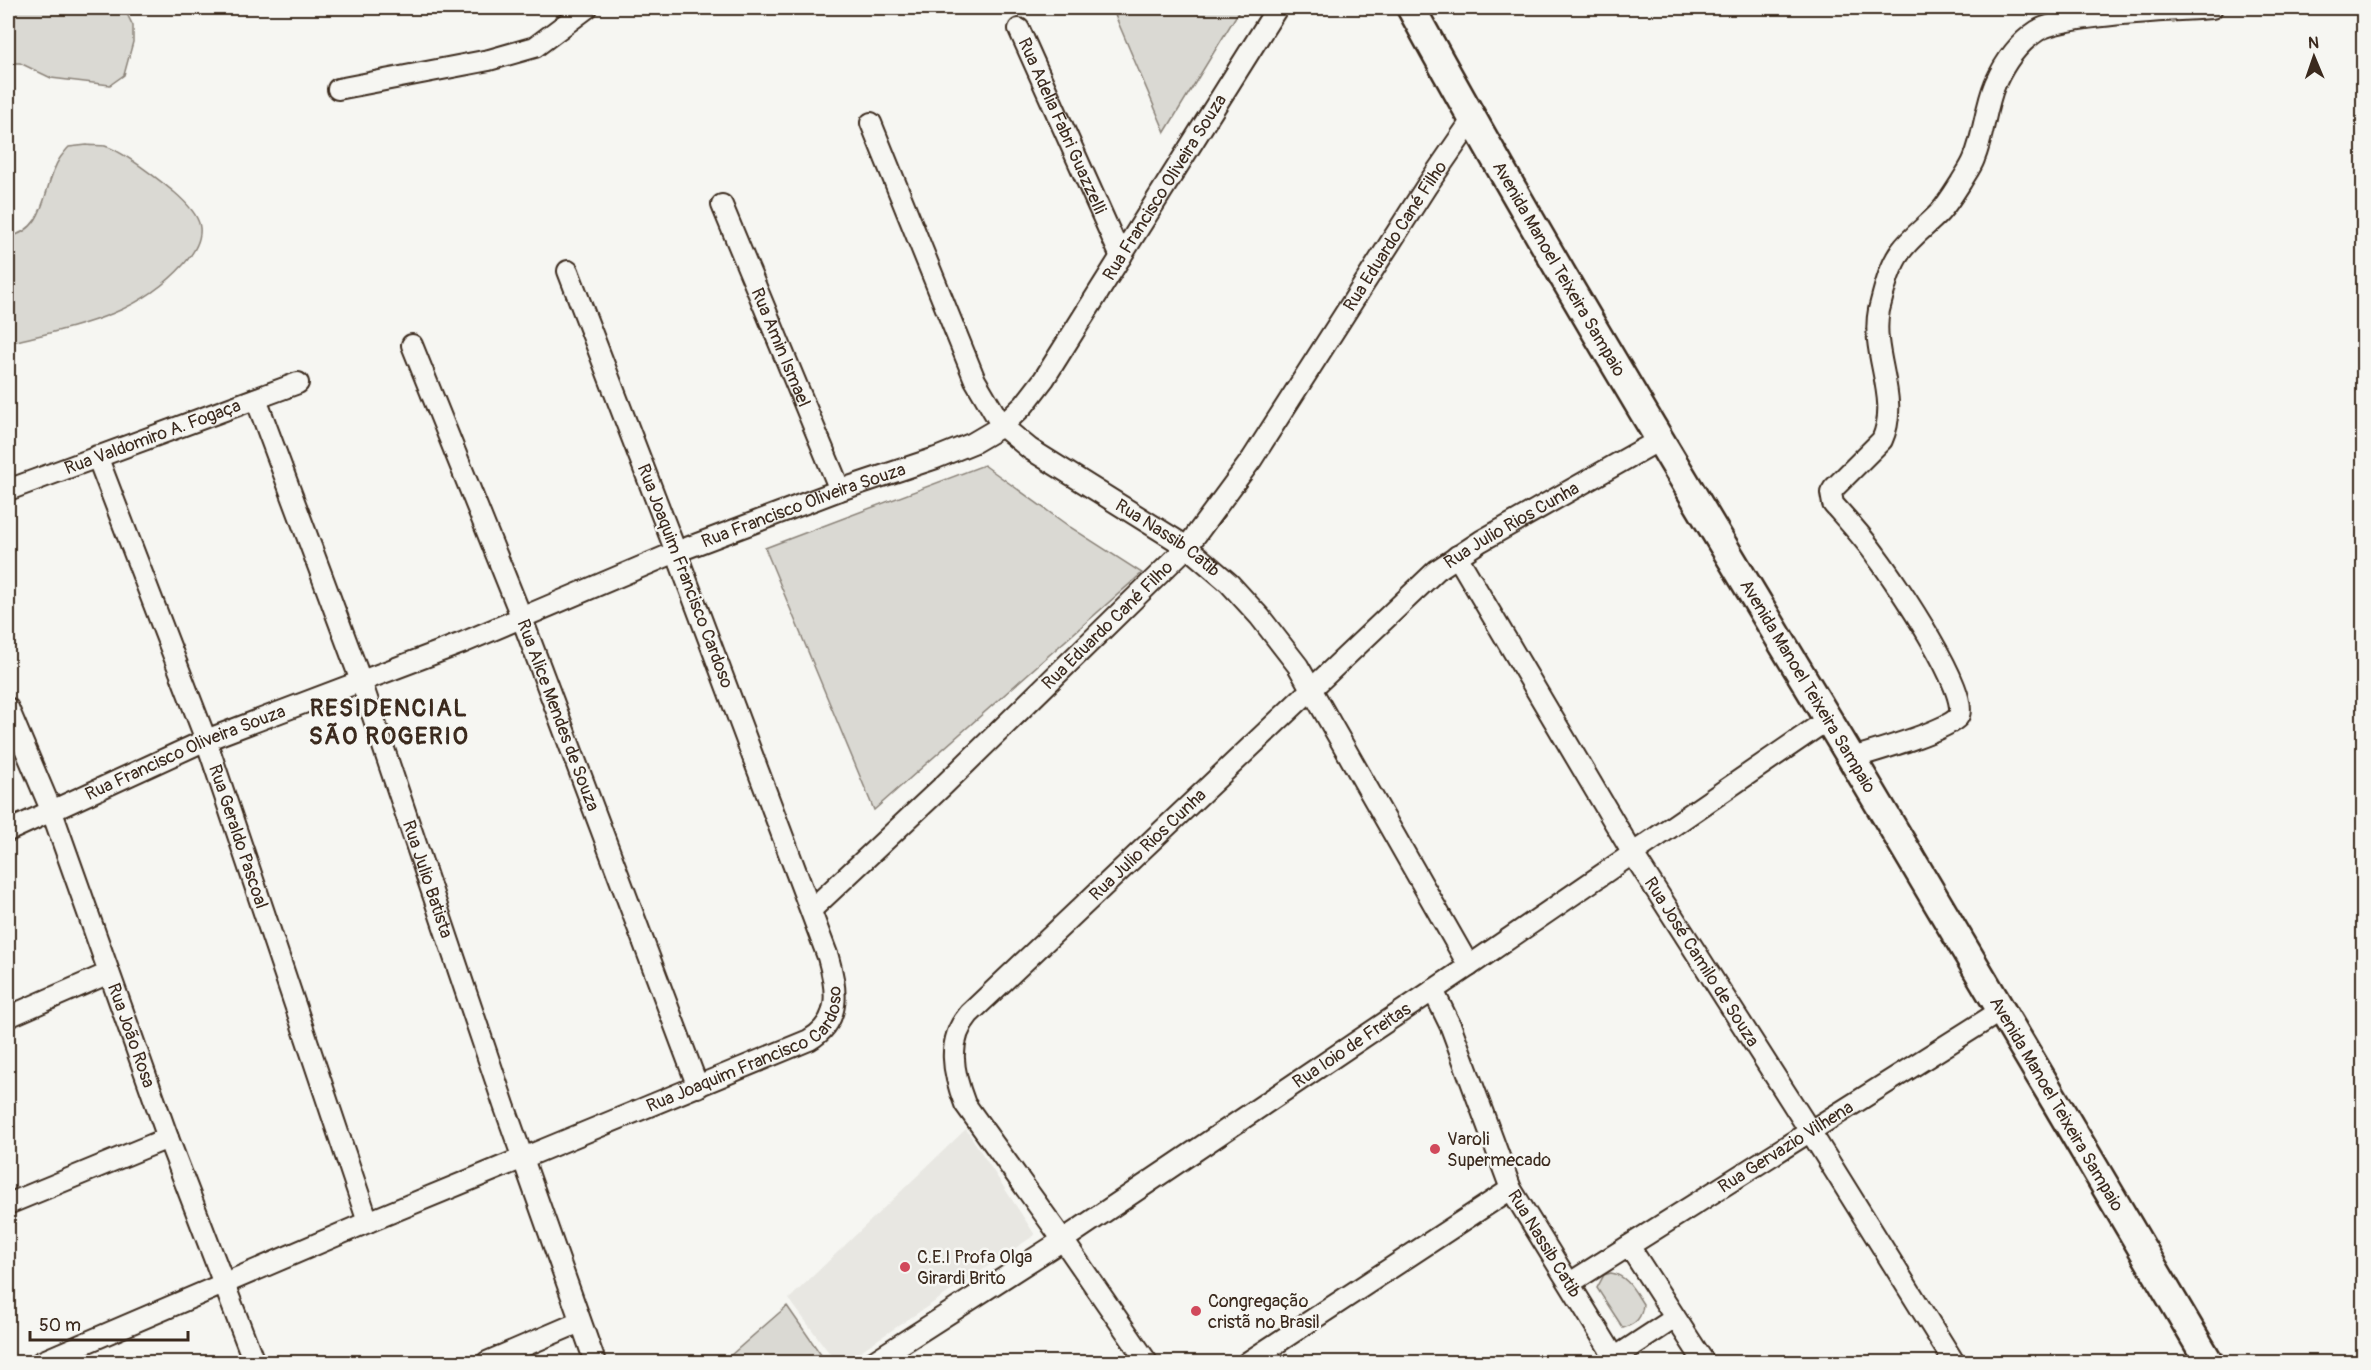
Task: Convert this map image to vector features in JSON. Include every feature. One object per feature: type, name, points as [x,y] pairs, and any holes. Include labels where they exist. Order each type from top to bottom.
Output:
[{"type":"street","points":[[338,89],[489,60],[535,47],[587,8]]},
{"type":"street","name":"Rua Francisco Oliveira Souza","points":[[8,831],[206,740],[462,643],[676,552],[973,443],[1002,426],[1024,405],[1044,378],[1277,8]]},
{"type":"street","name":"Avenida Manoel Teixeira Sampaio","points":[[1411,8],[1472,120],[1660,440],[1852,758],[2209,1362]]},
{"type":"street","points":[[1852,758],[1920,736],[1950,723],[1957,718],[1960,711],[1960,698],[1953,679],[1916,617],[1877,556],[1833,504],[1831,498],[1831,493],[1838,483],[1875,448],[1886,432],[1888,405],[1877,338],[1877,324],[1890,272],[1896,259],[1914,237],[1948,204],[1969,168],[1980,142],[1994,86],[2004,67],[2024,41],[2039,30],[2088,18],[2212,8]]},
{"type":"street","name":"Rua Adelia Fabri Guazzelli","points":[[1019,29],[1121,257]]},
{"type":"street","name":"Rua Eduardo Cané Filho","points":[[811,910],[951,778],[1186,547],[1252,459],[1426,187],[1472,120]]},
{"type":"street","name":"Rua Nassib Catib","points":[[871,123],[972,373],[1002,426],[1030,449],[1186,547],[1229,583],[1260,617],[1298,666],[1469,966]]},
{"type":"street","name":"Rua Amin Ismael","points":[[722,205],[840,490]]},
{"type":"street","name":"Rua Joaquim Francisco Cardoso","points":[[41,1362],[368,1222],[698,1088],[809,1040],[822,1033],[829,1023],[835,999],[833,975],[811,910],[567,271]]},
{"type":"street","name":"Rua Alice Mendes de Souza","points":[[412,345],[521,616],[698,1088]]},
{"type":"street","name":"Rua Valdomiro A. Fogaça","points":[[8,490],[298,383]]},
{"type":"street","name":"Rua Julio Batista","points":[[256,399],[361,681],[522,1158],[595,1362]]},
{"type":"street","name":"Rua Julio Rios Cunha","points":[[1147,1362],[965,1104],[958,1086],[953,1054],[959,1026],[1409,595],[1457,556],[1660,440]]},
{"type":"street","name":"Rua Geraldo Pascoal","points":[[97,456],[206,740],[368,1222]]},
{"type":"street","name":"Rua José Camilo de Souza","points":[[1457,556],[1633,854],[1954,1362]]},
{"type":"street","name":"Rua João Rosa","points":[[8,708],[52,812],[168,1138],[254,1362]]},
{"type":"street","name":"Rua Ioio de Freitas","points":[[873,1362],[1063,1240],[1469,966],[1827,720]]},
{"type":"street","points":[[8,1017],[109,973]]},
{"type":"street","name":"Rua Nassib Catib","points":[[1433,990],[1450,1027],[1511,1188],[1570,1283],[1611,1360]]},
{"type":"street","name":"Rua Gervazio Vilhena","points":[[1570,1283],[2002,1010]]},
{"type":"street","points":[[8,1204],[168,1138]]},
{"type":"street","points":[[1248,1362],[1511,1188]]},
{"type":"street","points":[[1629,1246],[1704,1362]]},
{"type":"street","points":[[1611,1360],[1675,1318]]},
{"type":"street","points":[[487,1362],[580,1322]]},
{"type":"shaded area","points":[[8,8],[121,8],[125,10],[133,26],[133,42],[124,75],[110,85],[51,78],[20,63],[8,63]]},
{"type":"shaded area","points":[[1112,8],[1241,8],[1165,132]]},
{"type":"shaded area","points":[[87,145],[113,149],[141,166],[174,192],[197,217],[200,225],[198,243],[184,264],[166,282],[125,308],[80,325],[8,343],[8,237],[21,233],[38,216],[54,169],[67,149]]},
{"type":"shaded area","points":[[984,465],[1070,527],[1142,573],[874,810],[765,548]]},
{"type":"shaded area","name":"C.E.I Profª Olga Girardi Brito","points":[[966,1129],[1035,1235],[844,1362],[836,1362],[789,1299]]},
{"type":"shaded area","points":[[1611,1273],[1622,1277],[1634,1289],[1643,1304],[1637,1320],[1623,1328],[1597,1288],[1604,1275]]},
{"type":"shaded area","points":[[787,1306],[826,1362],[723,1362]]},
{"type":"place","name":"Varoli Supermecado","points":[[1435,1149]]},
{"type":"place","name":"C.E.I Profª Olga Girardi Brito","points":[[905,1267]]},
{"type":"place","name":"Congregação cristã no Brasil","points":[[1196,1311]]},
{"type":"district","name":"RESIDENCIAL SÃO ROGERIO","points":[[389,722]]}]
